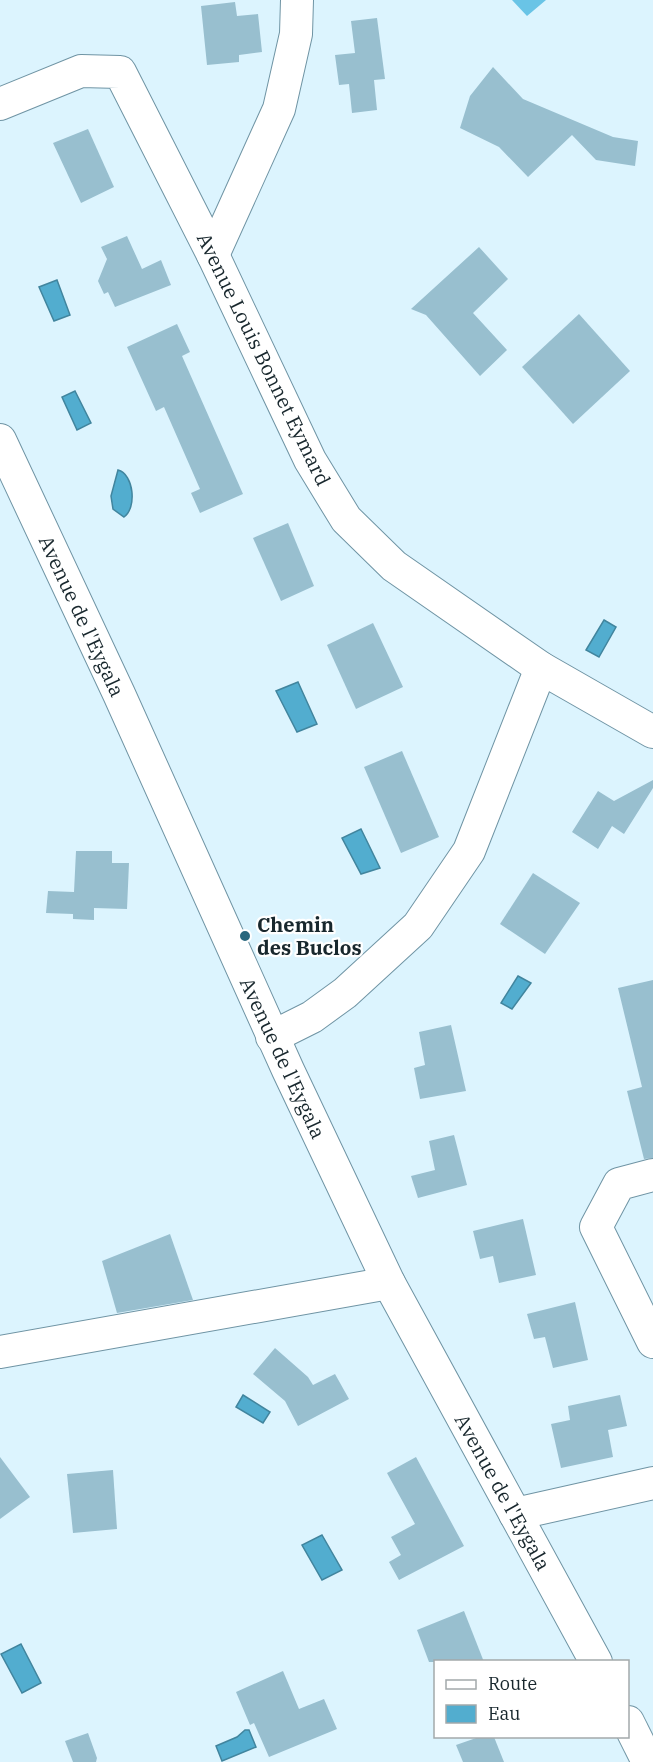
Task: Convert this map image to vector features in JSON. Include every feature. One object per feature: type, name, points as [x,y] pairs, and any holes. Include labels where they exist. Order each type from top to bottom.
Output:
[{"type":"street","points":[[213,255],[279,109],[296,34],[297,0]]},
{"type":"street","name":"Avenue Louis Bonnet Eymard","points":[[0,104],[81,71],[120,72],[213,255],[310,460],[346,519],[394,566],[541,668],[653,732]]},
{"type":"street","name":"Avenue de l'Eygala","points":[[0,440],[119,694],[272,1037],[389,1283],[595,1660]]},
{"type":"street","points":[[272,1037],[312,1017],[345,993],[418,926],[469,851],[541,668]]},
{"type":"street","points":[[653,1175],[619,1184],[596,1227],[653,1342]]},
{"type":"street","points":[[0,1352],[389,1283]]},
{"type":"street","points":[[515,1514],[653,1483]]},
{"type":"street","points":[[629,1726],[648,1762]]},
{"type":"shaded area","points":[[512,0],[546,0],[527,16]]},
{"type":"water","points":[[57,280],[70,315],[54,321],[39,287]]},
{"type":"water","points":[[75,391],[91,423],[77,430],[62,397]]},
{"type":"water","points":[[118,470],[128,478],[132,492],[131,506],[124,517],[113,509],[111,496]]},
{"type":"water","points":[[604,620],[616,627],[599,657],[586,650]]},
{"type":"water","points":[[298,682],[317,724],[297,732],[276,691]]},
{"type":"water","points":[[361,829],[380,868],[361,874],[342,838]]},
{"type":"water","points":[[518,976],[531,983],[512,1009],[501,1003]]},
{"type":"water","points":[[243,1395],[270,1412],[263,1423],[236,1407]]},
{"type":"water","points":[[322,1535],[342,1570],[322,1580],[302,1545]]},
{"type":"water","points":[[21,1644],[41,1683],[22,1693],[1,1654]]},
{"type":"water","points":[[245,1730],[249,1730],[256,1747],[222,1761],[216,1746],[237,1737]]},
{"type":"building","points":[[235,2],[237,16],[258,14],[262,52],[239,55],[239,62],[207,65],[201,6]]},
{"type":"building","points":[[377,18],[385,79],[374,80],[377,110],[352,113],[349,84],[339,85],[335,55],[355,53],[351,21]]},
{"type":"building","points":[[493,67],[523,99],[613,137],[638,141],[635,166],[596,160],[572,135],[528,177],[499,147],[460,128],[470,96]]},
{"type":"building","points":[[88,129],[114,187],[81,203],[53,143]]},
{"type":"building","points":[[127,236],[142,269],[161,260],[171,285],[115,307],[108,292],[104,294],[98,281],[107,259],[101,247]]},
{"type":"building","points":[[479,247],[508,279],[473,313],[507,350],[480,376],[426,315],[411,309]]},
{"type":"building","points":[[579,314],[630,371],[573,424],[522,367]]},
{"type":"building","points":[[177,324],[190,352],[182,356],[243,494],[200,513],[191,493],[200,489],[164,407],[156,411],[127,347]]},
{"type":"building","points":[[288,523],[314,586],[281,601],[253,538]]},
{"type":"building","points":[[373,623],[403,687],[356,709],[327,645]]},
{"type":"building","points":[[402,751],[439,837],[401,853],[364,767]]},
{"type":"building","points":[[653,780],[653,788],[624,834],[612,826],[598,849],[572,832],[598,791],[614,801]]},
{"type":"building","points":[[76,851],[112,851],[112,863],[129,863],[127,909],[94,908],[94,920],[73,919],[73,914],[46,913],[48,891],[74,892]]},
{"type":"building","points":[[533,873],[580,903],[545,954],[500,924]]},
{"type":"building","points":[[653,980],[653,1158],[644,1159],[627,1091],[642,1087],[618,988]]},
{"type":"building","points":[[451,1025],[466,1091],[420,1099],[414,1068],[425,1065],[419,1032]]},
{"type":"building","points":[[454,1135],[467,1185],[418,1198],[411,1176],[435,1170],[429,1141]]},
{"type":"building","points":[[523,1219],[536,1275],[499,1283],[493,1256],[480,1259],[473,1231]]},
{"type":"building","points":[[170,1234],[193,1300],[117,1313],[102,1261]]},
{"type":"building","points":[[575,1302],[588,1360],[553,1368],[545,1337],[534,1339],[527,1314]]},
{"type":"building","points":[[275,1348],[308,1377],[313,1385],[335,1374],[349,1399],[298,1426],[285,1401],[253,1374]]},
{"type":"building","points":[[620,1395],[627,1426],[608,1430],[613,1457],[561,1468],[551,1424],[570,1420],[568,1406]]},
{"type":"building","points":[[0,1457],[30,1497],[0,1519]]},
{"type":"building","points":[[416,1457],[464,1546],[399,1580],[389,1562],[401,1555],[391,1537],[415,1524],[387,1473]]},
{"type":"building","points":[[113,1470],[117,1529],[73,1533],[67,1474]]},
{"type":"building","points":[[464,1611],[483,1660],[434,1660],[434,1662],[429,1662],[417,1630]]},
{"type":"building","points":[[283,1671],[299,1709],[324,1699],[337,1729],[269,1757],[254,1723],[250,1725],[236,1692]]},
{"type":"building","points":[[88,1733],[97,1758],[96,1762],[73,1762],[65,1741]]},
{"type":"building","points":[[476,1738],[494,1738],[504,1762],[463,1762],[456,1745]]},
{"type":"place","name":"Chemin des Buclos","points":[[245,936]]}]
